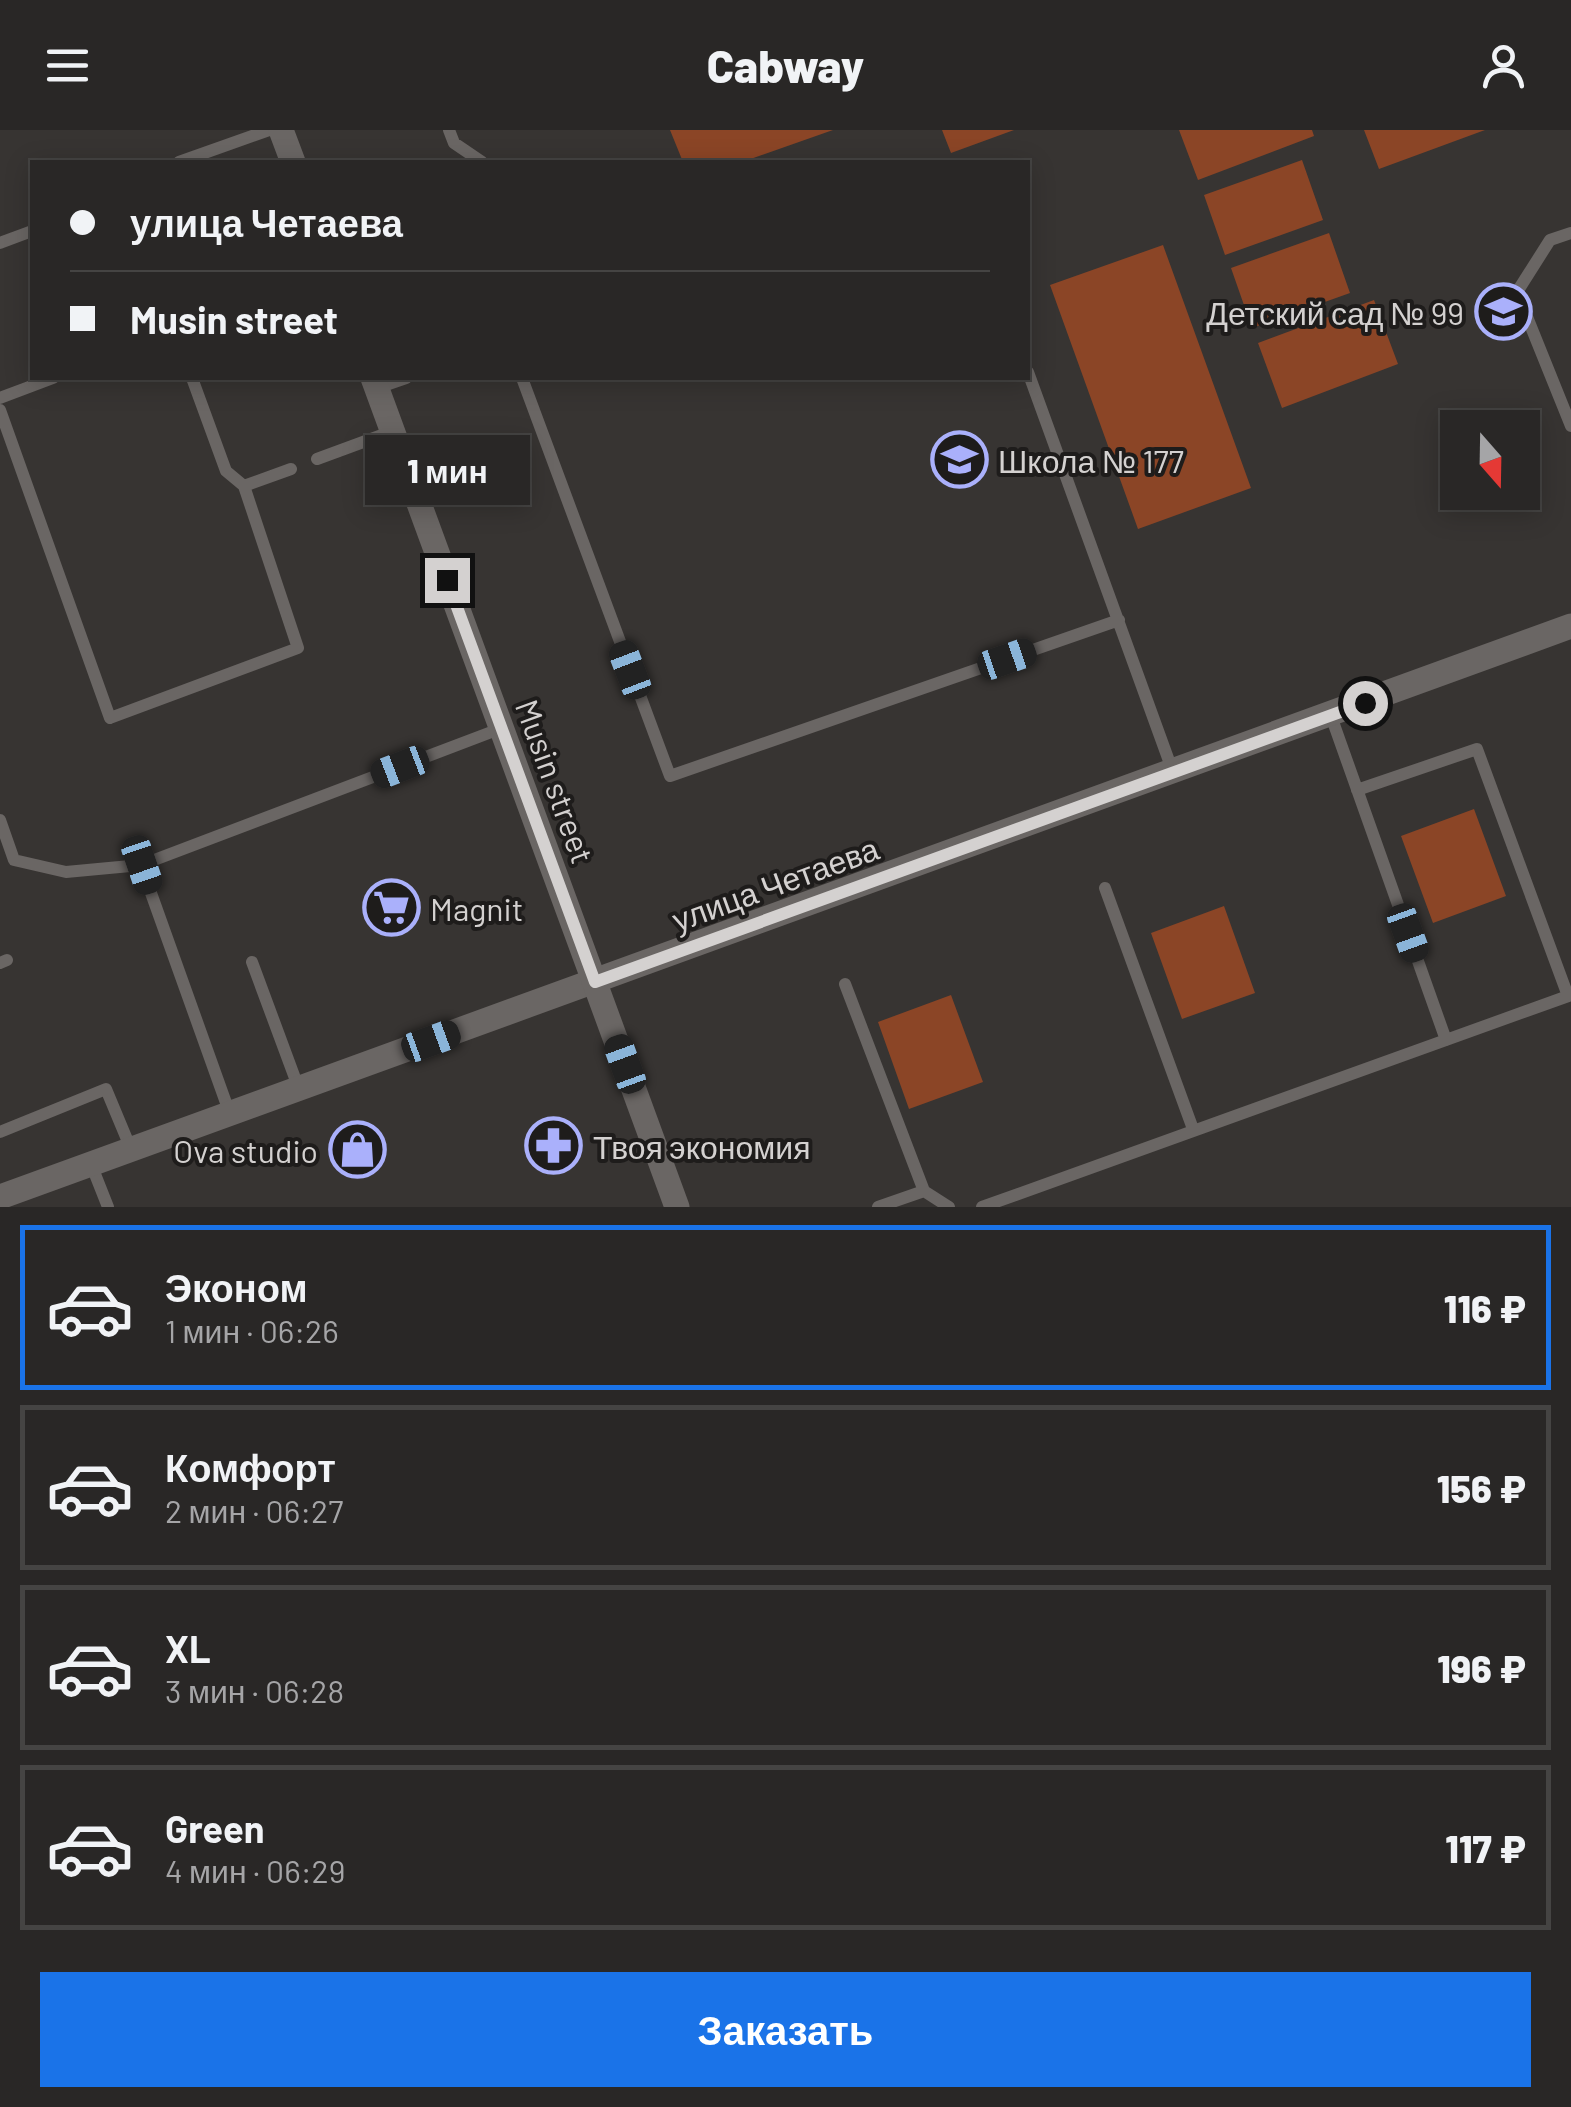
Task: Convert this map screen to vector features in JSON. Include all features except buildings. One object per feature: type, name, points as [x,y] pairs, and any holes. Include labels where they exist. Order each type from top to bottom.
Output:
[{"type":"street","points":[[282,130],[293,160]]},
{"type":"street","name":"Musin street","points":[[375,383],[676,1207]]},
{"type":"street","name":"улица Четаева","points":[[0,1197],[1571,626]]},
{"type":"lane","points":[[186,160],[269,130]]},
{"type":"lane","points":[[449,130],[454,142],[479,160]]},
{"type":"lane","points":[[0,244],[30,233]]},
{"type":"lane","points":[[1571,234],[1550,240],[1517,292],[1571,426]]},
{"type":"lane","points":[[1030,377],[1173,772]]},
{"type":"lane","points":[[0,398],[48,380]]},
{"type":"lane","points":[[0,410],[110,718],[298,648],[244,486],[226,471],[193,380]]},
{"type":"lane","points":[[523,380],[670,776],[1119,620]]},
{"type":"lane","points":[[317,459],[392,431]]},
{"type":"lane","points":[[244,486],[291,469]]},
{"type":"lane","points":[[1330,716],[1446,1040]]},
{"type":"lane","points":[[0,820],[14,860],[66,872],[142,865],[502,728]]},
{"type":"lane","points":[[982,1207],[1570,995],[1476,748],[1357,790]]},
{"type":"lane","points":[[142,865],[230,1114]]},
{"type":"lane","points":[[1105,888],[1193,1129]]},
{"type":"lane","points":[[252,962],[299,1089]]},
{"type":"lane","points":[[845,984],[924,1191],[950,1207]]},
{"type":"lane","points":[[0,1132],[106,1089],[131,1149]]},
{"type":"lane","points":[[92,1164],[108,1207]]},
{"type":"lane","points":[[878,1207],[924,1191]]},
{"type":"shaded area","points":[[670,130],[833,130],[748,160],[682,160]]},
{"type":"shaded area","points":[[942,130],[1014,130],[951,153]]},
{"type":"shaded area","points":[[1179,130],[1312,130],[1314,136],[1198,180]]},
{"type":"shaded area","points":[[1364,130],[1485,130],[1379,169]]},
{"type":"shaded area","points":[[1302,160],[1323,220],[1225,255],[1204,195]]},
{"type":"shaded area","points":[[1329,233],[1350,293],[1252,328],[1231,268]]},
{"type":"shaded area","points":[[1163,245],[1251,488],[1138,529],[1050,285]]},
{"type":"shaded area","points":[[1374,300],[1398,364],[1282,408],[1258,343]]},
{"type":"shaded area","points":[[1474,809],[1506,896],[1433,923],[1401,836]]},
{"type":"shaded area","points":[[1224,906],[1255,993],[1182,1019],[1151,933]]},
{"type":"shaded area","points":[[951,995],[983,1082],[909,1109],[878,1022]]},
{"type":"place","name":"Детский сад № 99","points":[[1503,312]]},
{"type":"place","name":"Школа № 177","points":[[959,460]]},
{"type":"place","name":"Magnit","points":[[391,908]]},
{"type":"place","name":"Твоя экономия","points":[[554,1146]]},
{"type":"place","name":"Ova studio","points":[[357,1150]]},
{"type":"route","points":[[447,580],[595,982],[1365,703]]}]
